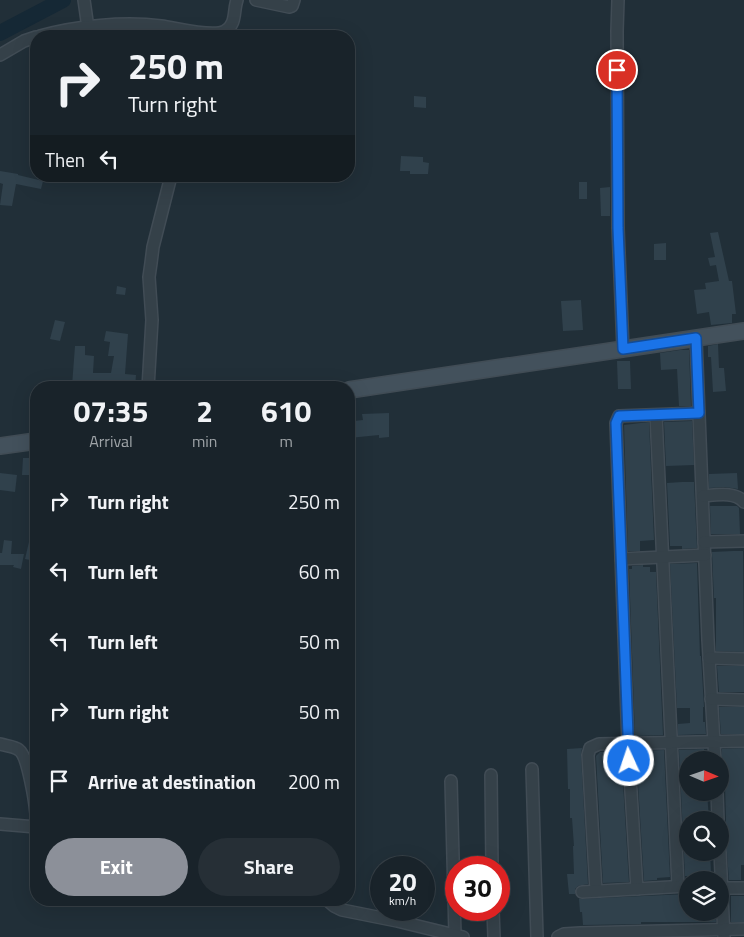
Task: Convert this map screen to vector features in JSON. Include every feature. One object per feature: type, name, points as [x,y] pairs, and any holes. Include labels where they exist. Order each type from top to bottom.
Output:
[{"type":"main road","points":[[355,389],[744,331]]},
{"type":"main road","points":[[0,446],[30,442]]},
{"type":"street","points":[[84,0],[88,28]]},
{"type":"street","points":[[226,30],[231,26],[237,0]]},
{"type":"street","points":[[256,0],[289,7],[292,6],[294,0]]},
{"type":"street","points":[[618,0],[618,228],[623,349]]},
{"type":"street","points":[[76,30],[119,25],[160,25],[187,30]]},
{"type":"street","points":[[0,55],[30,39]]},
{"type":"street","points":[[148,381],[152,320],[149,277],[153,247],[169,182]]},
{"type":"street","points":[[696,338],[715,751]]},
{"type":"street","points":[[637,889],[628,743],[616,423],[619,416],[699,413]]},
{"type":"street","points":[[656,415],[671,742],[681,871]]},
{"type":"street","points":[[702,496],[732,496],[741,498],[744,502]]},
{"type":"street","points":[[704,542],[744,541]]},
{"type":"street","points":[[621,559],[705,555]]},
{"type":"street","points":[[709,658],[744,659]]},
{"type":"street","points":[[711,699],[744,700]]},
{"type":"street","points":[[596,891],[588,750],[599,744],[744,740]]},
{"type":"street","points":[[0,744],[17,749],[23,755],[30,780]]},
{"type":"street","points":[[532,770],[537,937]]},
{"type":"street","points":[[491,775],[492,856]]},
{"type":"street","points":[[334,906],[342,910],[459,936],[451,781]]},
{"type":"street","points":[[0,824],[30,826]]},
{"type":"street","points":[[582,892],[679,886]]},
{"type":"street","points":[[729,887],[744,888]]},
{"type":"street","points":[[493,921],[494,937]]},
{"type":"street","points":[[558,937],[564,934],[724,933],[744,929]]},
{"type":"building","points":[[414,96],[426,97],[426,108],[414,107]]},
{"type":"building","points":[[401,156],[423,157],[423,162],[429,163],[428,174],[410,174],[410,171],[400,171]]},
{"type":"building","points":[[0,171],[30,178],[30,182],[43,182],[41,189],[16,184],[12,206],[0,205],[3,184],[0,183]]},
{"type":"building","points":[[579,182],[587,182],[587,199],[579,199]]},
{"type":"building","points":[[610,187],[610,216],[601,216],[600,188]]},
{"type":"building","points":[[718,232],[729,281],[732,281],[736,314],[732,314],[732,323],[711,325],[709,312],[697,314],[694,290],[706,289],[705,283],[719,281],[716,265],[710,266],[708,258],[715,257],[710,233]]},
{"type":"building","points":[[666,243],[666,260],[654,260],[654,244]]},
{"type":"building","points":[[117,286],[126,288],[125,295],[116,294]]},
{"type":"building","points":[[581,300],[583,330],[563,331],[561,301]]},
{"type":"building","points":[[55,320],[65,322],[60,341],[50,339]]},
{"type":"building","points":[[106,331],[128,334],[125,374],[136,375],[136,381],[72,381],[75,346],[85,346],[85,355],[94,356],[93,373],[111,373],[114,356],[108,356],[110,342],[104,341]]},
{"type":"building","points":[[718,344],[719,368],[724,368],[726,391],[713,392],[711,357],[708,357],[708,346]]},
{"type":"building","points":[[689,350],[691,406],[679,406],[677,369],[661,370],[660,353]]},
{"type":"building","points":[[617,361],[630,361],[631,389],[618,389]]},
{"type":"building","points":[[389,413],[389,437],[379,438],[379,435],[355,437],[355,421],[363,420],[362,414]]},
{"type":"building","points":[[692,421],[694,465],[666,466],[664,422]]},
{"type":"building","points":[[649,422],[654,540],[640,541],[640,551],[628,551],[624,425]]},
{"type":"building","points":[[23,458],[30,458],[30,475],[22,475]]},
{"type":"building","points":[[0,473],[17,475],[15,492],[0,490]]},
{"type":"building","points":[[737,473],[738,489],[725,487],[709,488],[709,474]]},
{"type":"building","points":[[694,482],[697,548],[682,549],[682,546],[670,546],[667,483]]},
{"type":"building","points":[[710,506],[737,506],[739,508],[740,534],[711,534]]},
{"type":"building","points":[[4,540],[12,541],[11,554],[24,554],[21,569],[13,567],[14,565],[0,565],[0,553],[2,553]]},
{"type":"building","points":[[29,542],[30,542],[30,560],[25,559]]},
{"type":"building","points":[[743,551],[744,652],[716,651],[716,598],[714,598],[712,552]]},
{"type":"building","points":[[697,563],[700,656],[704,707],[703,722],[705,722],[706,734],[678,735],[678,724],[690,723],[690,708],[677,708],[670,564]]},
{"type":"building","points":[[643,565],[643,567],[650,567],[650,572],[656,572],[663,735],[635,736],[629,569],[632,569],[632,566]]},
{"type":"building","points":[[717,666],[744,666],[744,692],[719,692]]},
{"type":"building","points":[[719,707],[744,707],[744,734],[721,734]]},
{"type":"building","points":[[582,748],[588,884],[578,886],[575,889],[575,894],[569,894],[567,874],[574,874],[574,846],[572,818],[570,818],[567,749]]},
{"type":"building","points":[[744,748],[744,865],[741,865],[741,880],[729,880],[729,811],[726,811],[726,801],[729,801],[729,751],[722,751],[722,749]]},
{"type":"building","points":[[704,749],[704,751],[679,751]]},
{"type":"building","points":[[664,750],[670,877],[644,881],[636,751]]},
{"type":"building","points":[[621,751],[629,882],[603,883],[596,756],[600,752]]},
{"type":"building","points":[[681,801],[708,801],[708,811],[682,811]]},
{"type":"building","points":[[684,861],[710,861],[711,871],[685,871]]},
{"type":"building","points":[[679,894],[679,921],[716,922],[641,922],[641,924],[583,925],[579,899]]},
{"type":"building","points":[[731,896],[744,896],[744,922],[731,922]]},
{"type":"waterway","points":[[0,33],[63,0]]},
{"type":"route","points":[[617,70],[618,228],[623,349],[696,338],[699,413],[619,416],[616,423],[629,761]]}]
